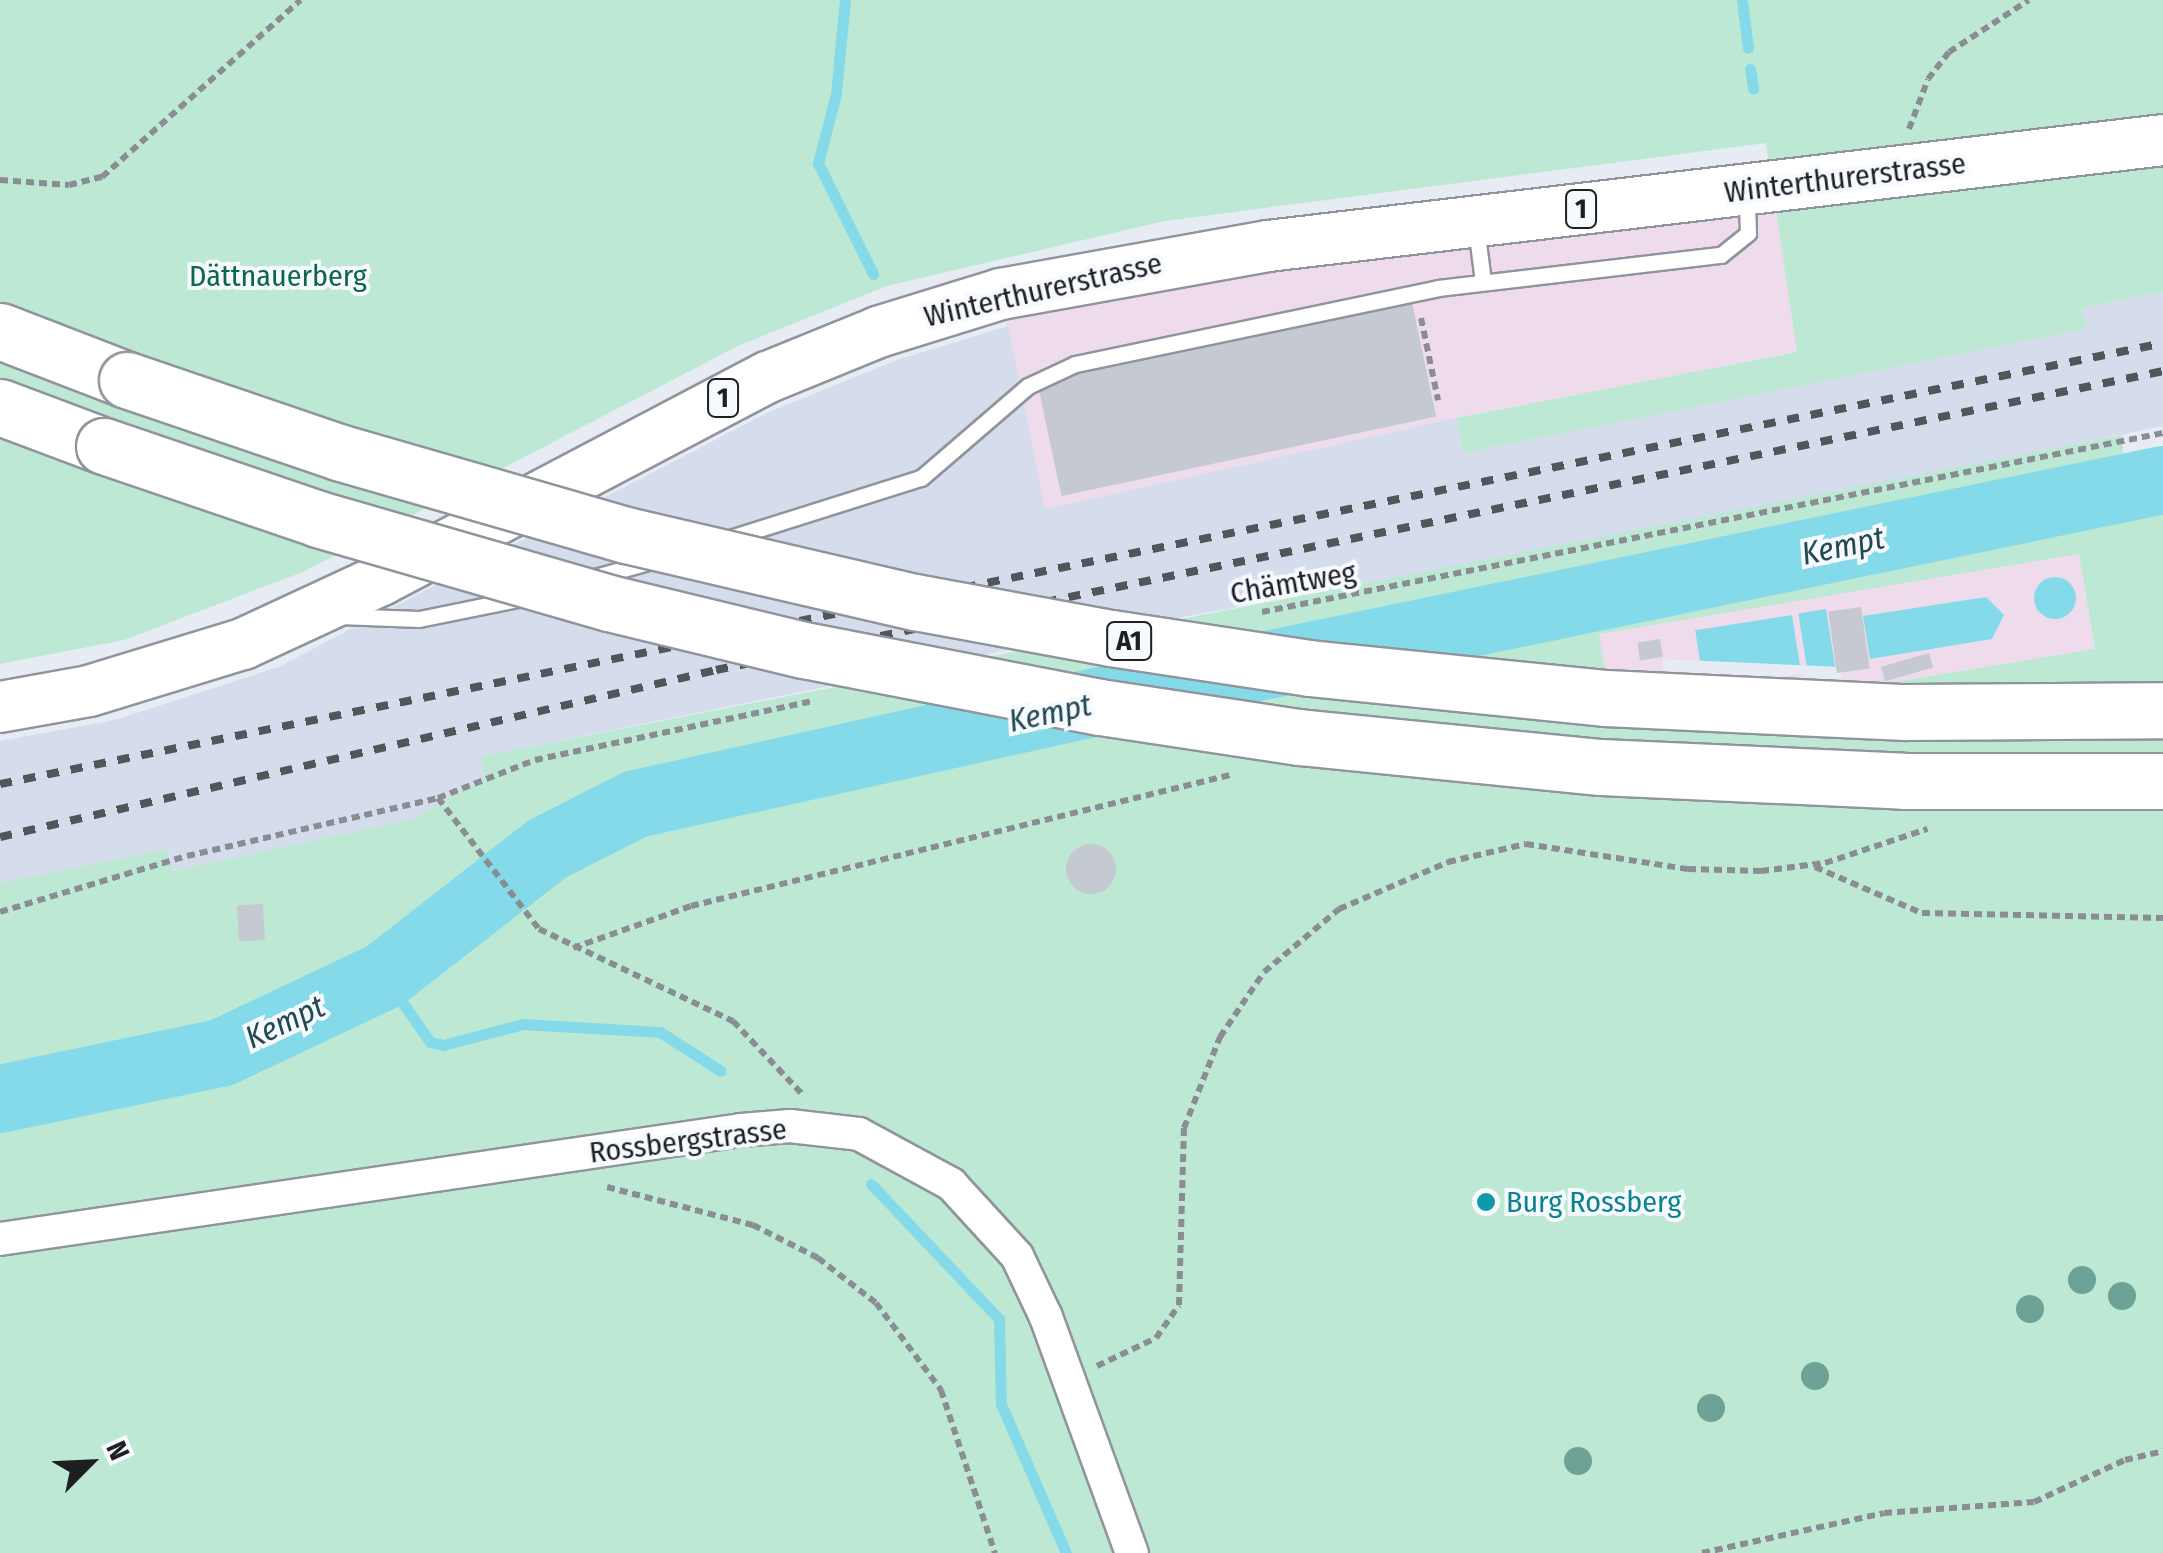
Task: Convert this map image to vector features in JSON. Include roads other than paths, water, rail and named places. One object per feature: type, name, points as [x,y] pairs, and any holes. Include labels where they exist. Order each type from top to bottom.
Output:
[{"type":"highway","name":"A1","points":[[0,332],[338,452],[626,536],[896,598],[1111,638],[1348,672],[1606,698],[1906,712],[2163,710]]},
{"type":"highway","name":"A1","points":[[0,407],[337,524],[608,603],[843,658],[1100,707],[1366,744],[1601,767],[1904,782],[2163,780]]},
{"type":"main road","name":"Winterthurerstrasse","points":[[0,707],[166,670],[314,613],[686,416],[891,327],[1117,269],[2163,140]]},
{"type":"street","name":"Rossbergstrasse","points":[[0,1239],[742,1130],[829,1127],[919,1161],[979,1208],[1032,1284],[1132,1553]]},
{"type":"lane","points":[[314,613],[402,620],[482,609],[877,496],[938,466],[1006,403],[1062,369],[1415,292],[1721,255],[1748,233],[1747,190]]},
{"type":"lane","points":[[1476,222],[1482,282]]},
{"type":"water","points":[[2055,577],[2070,583],[2076,598],[2070,613],[2055,619],[2040,613],[2034,598],[2040,583]]},
{"type":"water","points":[[1986,597],[2004,615],[1992,639],[1870,659],[1863,616]]},
{"type":"water","points":[[1826,609],[1837,677],[1809,682],[1798,613]]},
{"type":"water","points":[[1792,615],[1801,669],[1704,685],[1695,630]]},
{"type":"waterway","points":[[845,0],[836,94],[818,163],[873,274]]},
{"type":"waterway","points":[[1742,0],[1748,48]]},
{"type":"waterway","points":[[1750,69],[1753,89]]},
{"type":"waterway","name":"Kempt","points":[[0,1099],[221,1053],[384,976],[547,849],[636,804],[1219,675],[2163,480]]},
{"type":"waterway","points":[[384,976],[430,1042],[443,1045],[523,1024],[660,1032],[721,1071]]},
{"type":"waterway","points":[[871,1184],[999,1319],[1001,1404],[1066,1553]]},
{"type":"railway","points":[[0,784],[2163,343]]},
{"type":"railway","points":[[0,837],[716,670],[2163,371]]},
{"type":"place","name":"Burg Rossberg","points":[[1486,1202]]},
{"type":"park label","name":"Dättnauerberg","points":[[278,276]]}]
